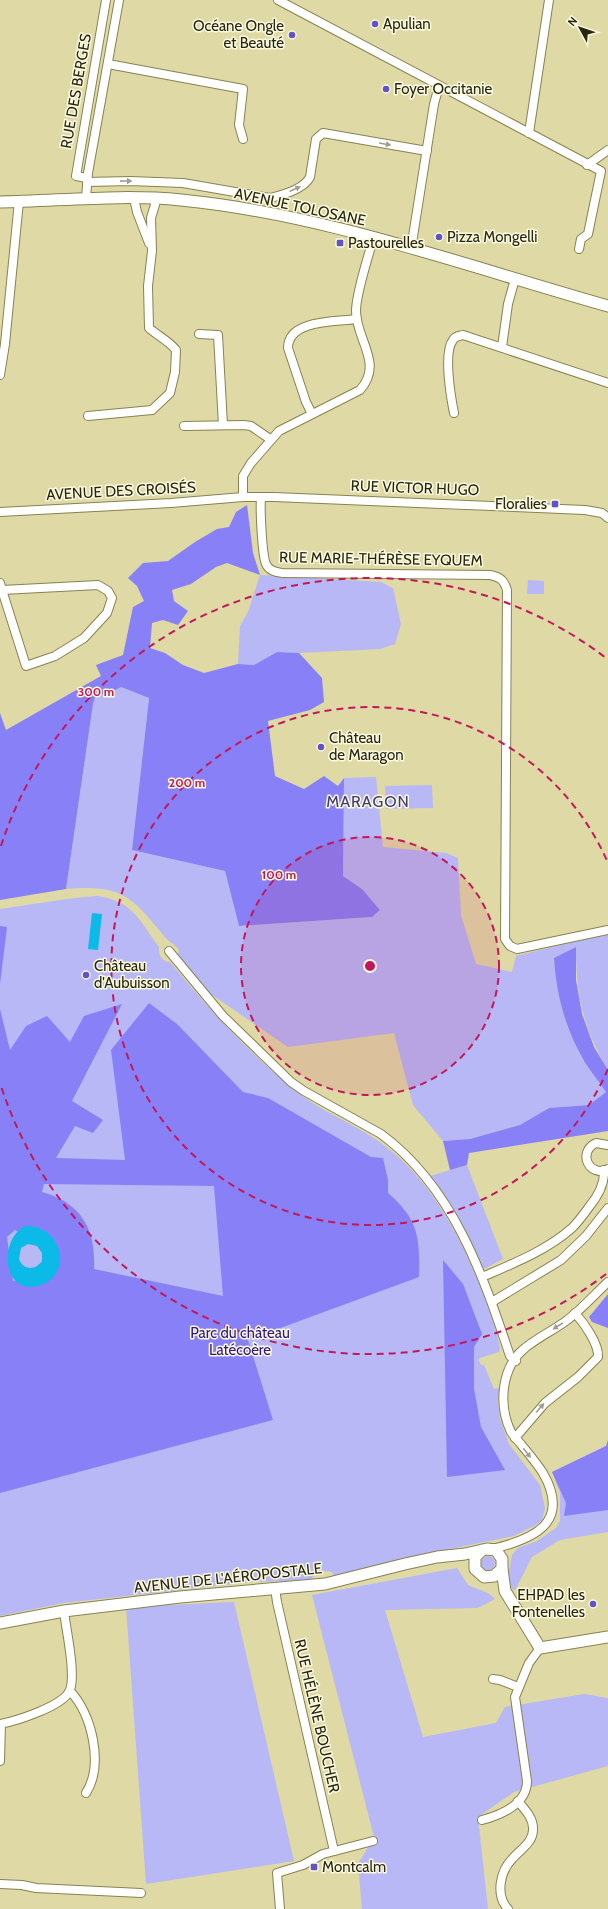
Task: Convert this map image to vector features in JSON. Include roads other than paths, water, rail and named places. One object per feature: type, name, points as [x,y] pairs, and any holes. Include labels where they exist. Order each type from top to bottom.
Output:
[{"type":"street","name":"RUE DES BERGES","points":[[87,180],[76,176],[106,0]]},
{"type":"street","name":"RUE DES BERGES","points":[[86,198],[87,180],[119,0]]},
{"type":"street","points":[[278,0],[587,165],[601,171],[588,234],[581,239],[579,249]]},
{"type":"street","points":[[529,133],[549,0]]},
{"type":"street","points":[[108,64],[243,89],[239,125],[243,139]]},
{"type":"street","points":[[411,249],[439,86]]},
{"type":"street","points":[[87,180],[183,183],[270,198],[278,196],[307,182],[310,177],[316,139],[323,133],[427,151]]},
{"type":"street","points":[[587,165],[608,150]]},
{"type":"street","name":"AVENUE TOLOSANE","points":[[0,202],[86,198],[157,198],[201,202],[246,209],[309,222],[411,249],[608,306]]},
{"type":"street","points":[[134,198],[137,212],[152,251]]},
{"type":"street","points":[[88,416],[152,410],[170,393],[175,372],[176,350],[170,343],[162,340],[149,328],[148,286],[152,251],[151,218],[157,198]]},
{"type":"street","points":[[0,376],[5,344],[19,201]]},
{"type":"street","points":[[243,497],[243,476],[251,463],[270,439],[279,432],[312,414],[360,390],[366,382],[370,365],[357,319],[357,303],[373,239]]},
{"type":"street","points":[[502,347],[508,304],[515,279]]},
{"type":"street","points":[[312,414],[306,402],[288,348],[288,341],[295,331],[315,324],[357,319]]},
{"type":"street","points":[[199,334],[218,335],[223,425]]},
{"type":"street","points":[[454,413],[449,384],[449,349],[453,339],[457,336],[463,335],[502,347],[608,383]]},
{"type":"street","points":[[184,426],[251,426],[270,439]]},
{"type":"street","name":"RUE VICTOR HUGO","points":[[243,497],[493,505],[586,510],[602,513],[608,518]]},
{"type":"street","name":"AVENUE DES CROISÉS","points":[[0,512],[171,503],[243,497]]},
{"type":"street","name":"RUE MARIE-THÉRÈSE EYQUEM","points":[[261,498],[264,553],[266,565],[272,570],[282,573],[490,575],[499,577],[505,582],[507,590],[507,809],[505,939],[510,946],[517,949],[608,930]]},
{"type":"street","points":[[98,585],[108,591],[112,598],[107,613],[84,638],[54,656],[26,666],[1,587],[98,585]]},
{"type":"street","points":[[169,951],[223,1016],[291,1082],[304,1091],[381,1134],[417,1166],[454,1217],[468,1244],[492,1302],[510,1356],[515,1360]]},
{"type":"street","points":[[482,1277],[559,1239],[573,1227],[595,1200],[603,1183],[606,1170],[596,1171],[589,1166],[586,1155],[589,1147],[596,1143],[608,1144]]},
{"type":"street","points":[[492,1302],[561,1260],[586,1236],[608,1208]]},
{"type":"street","name":"AVENUE DE L'AÉROPOSTALE","points":[[0,1623],[64,1611],[180,1597],[325,1584],[437,1557],[457,1556],[508,1545],[537,1531],[548,1522],[553,1512],[550,1490],[542,1472],[515,1438],[507,1425],[503,1405],[506,1377],[515,1360],[525,1348],[575,1314],[608,1282]]},
{"type":"street","points":[[515,1438],[545,1403],[578,1378],[598,1357],[595,1345],[583,1322],[575,1314]]},
{"type":"street","points":[[475,1569],[475,1557],[487,1550],[501,1555],[503,1562],[502,1569],[505,1591]]},
{"type":"street","points":[[457,1556],[475,1569],[480,1575],[488,1578],[505,1591],[540,1648]]},
{"type":"street","points":[[488,1578],[494,1576],[502,1569]]},
{"type":"street","name":"RUE HÉLÈNE BOUCHER","points":[[275,1588],[334,1851]]},
{"type":"street","points":[[0,1761],[1,1724],[54,1705],[70,1691],[72,1678],[64,1611]]},
{"type":"street","points":[[482,1820],[505,1812],[518,1801],[526,1790],[527,1781],[515,1701],[518,1687],[529,1663],[540,1648],[608,1637]]},
{"type":"street","points":[[493,1679],[518,1687]]},
{"type":"street","points":[[70,1691],[79,1700],[85,1713],[93,1745],[93,1775],[91,1786],[86,1793]]},
{"type":"street","points":[[508,1909],[501,1898],[502,1879],[509,1863],[530,1840],[533,1828],[530,1817],[518,1801]]},
{"type":"street","points":[[280,1909],[277,1873],[303,1866],[323,1854],[373,1841]]},
{"type":"street","points":[[0,1884],[22,1885],[36,1888],[141,1893]]},
{"type":"place","name":"Apulian","points":[[375,24]]},
{"type":"place","name":"Océane Ongle et Beauté","points":[[292,35]]},
{"type":"place","name":"Foyer Occitanie","points":[[386,89]]},
{"type":"place","name":"Pizza Mongelli","points":[[439,237]]},
{"type":"place","name":"Pastourelles","points":[[340,243]]},
{"type":"place","name":"Floralies","points":[[555,504]]},
{"type":"place","name":"Château de Maragon","points":[[321,747]]},
{"type":"place","name":"Château d'Aubuisson","points":[[86,975]]},
{"type":"place","name":"EHPAD les Fontenelles","points":[[593,1604]]},
{"type":"place","name":"Montcalm","points":[[314,1867]]},
{"type":"district","name":"MARAGON","points":[[368,801]]},
{"type":"park label","name":"Parc du château Latécoère","points":[[240,1342]]}]
